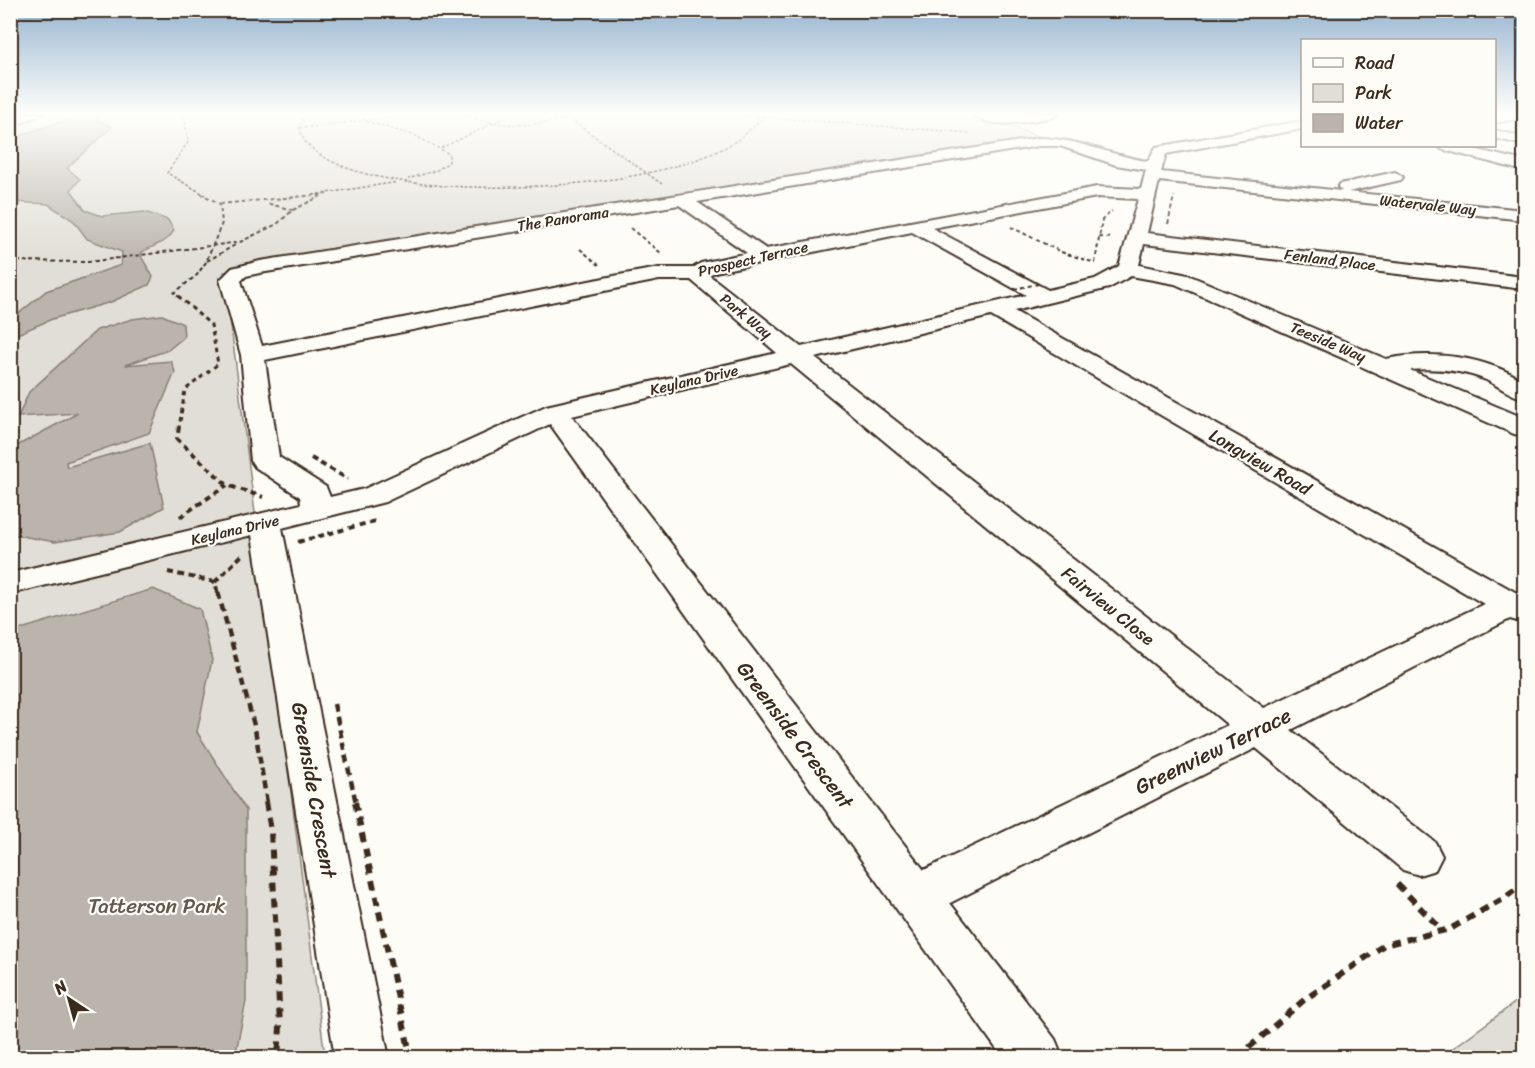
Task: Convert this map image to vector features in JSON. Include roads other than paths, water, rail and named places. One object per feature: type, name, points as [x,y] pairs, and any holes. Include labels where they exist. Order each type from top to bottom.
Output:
[{"type":"street","name":"The Panorama","points":[[316,502],[265,461],[254,355],[230,280],[239,272],[908,163]]},
{"type":"street","name":"The Panorama","points":[[1122,163],[1146,182]]},
{"type":"street","points":[[1128,269],[1146,182],[1154,163]]},
{"type":"street","points":[[1342,196],[1341,188],[1395,177]]},
{"type":"street","name":"Watervale Way","points":[[1146,182],[1342,196],[1524,215]]},
{"type":"street","name":"Prospect Terrace","points":[[254,355],[619,281],[659,274],[698,274],[708,267],[763,255],[1146,182]]},
{"type":"street","points":[[682,199],[763,255]]},
{"type":"street","points":[[914,226],[1042,291]]},
{"type":"street","name":"Fenland Place","points":[[1136,232],[1524,274]]},
{"type":"street","name":"Fenland Place","points":[[1136,232],[1524,283]]},
{"type":"street","name":"Keylana Drive","points":[[10,584],[276,544],[316,502],[358,500],[392,489],[523,425],[555,412],[796,356],[1042,291],[1102,284],[1128,269]]},
{"type":"street","name":"Teeside Way","points":[[1128,269],[1181,279],[1524,428]]},
{"type":"street","name":"Park Way","points":[[698,274],[702,280],[796,356]]},
{"type":"street","name":"Longview Road","points":[[1005,300],[1517,609]]},
{"type":"street","name":"Fairview Close","points":[[796,356],[1419,856]]},
{"type":"street","points":[[1385,366],[1413,361],[1454,365],[1488,373],[1524,391]]},
{"type":"street","name":"Greenside Crescent","points":[[555,412],[1036,1058]]},
{"type":"street","name":"Greenside Crescent","points":[[276,544],[362,1058]]},
{"type":"street","name":"Greenview Terrace","points":[[915,897],[1259,728],[1517,609]]},
{"type":"water","points":[[11,163],[73,163],[67,168],[80,179],[71,190],[85,210],[102,216],[145,212],[168,220],[174,230],[164,241],[142,252],[141,256],[153,277],[149,285],[111,302],[52,319],[15,335],[11,348],[11,320],[46,291],[121,265],[122,252],[87,239],[74,221],[48,204],[11,202]]},
{"type":"water","points":[[162,315],[183,324],[184,337],[168,350],[125,365],[171,361],[175,372],[149,433],[66,462],[67,467],[150,443],[164,507],[120,532],[55,542],[11,534],[11,449],[78,413],[18,417],[29,392],[97,330],[132,319]]},
{"type":"water","points":[[153,589],[200,609],[212,660],[197,732],[246,810],[246,1001],[235,1057],[11,1057],[11,632]]},
{"type":"park label","name":"Tatterson Park","points":[[157,906]]}]
